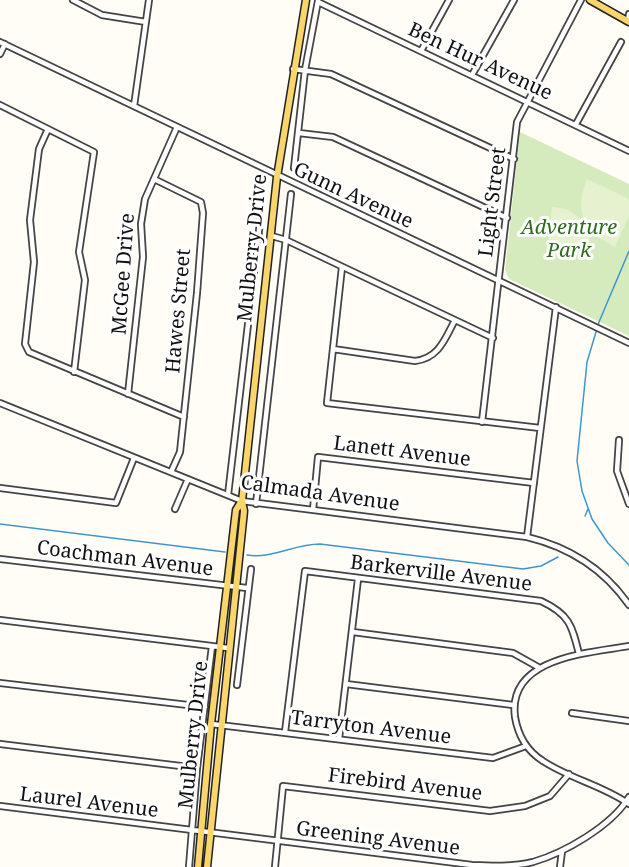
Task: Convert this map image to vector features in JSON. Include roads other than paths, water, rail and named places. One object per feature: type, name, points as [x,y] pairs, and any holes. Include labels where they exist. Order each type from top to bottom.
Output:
[{"type":"main road","name":"Mulberry Drive","points":[[198,867],[220,647],[244,511],[242,501],[277,177],[306,0]]},
{"type":"main road","points":[[590,0],[629,19]]},
{"type":"main road","name":"Mulberry Drive","points":[[207,867],[232,587]]},
{"type":"street","points":[[73,0],[102,15],[146,22]]},
{"type":"street","points":[[134,106],[149,0]]},
{"type":"street","points":[[422,51],[449,0]]},
{"type":"street","points":[[472,75],[514,0]]},
{"type":"street","name":"Light Street","points":[[482,422],[517,122],[526,100],[581,0]]},
{"type":"street","name":"Ben Hur Avenue","points":[[318,1],[627,150]]},
{"type":"street","name":"Mulberry Drive","points":[[294,168],[305,70],[318,1]]},
{"type":"street","points":[[576,124],[621,42]]},
{"type":"street","points":[[0,54],[2,43]]},
{"type":"street","name":"Gunn Avenue","points":[[2,43],[277,177],[629,343]]},
{"type":"street","points":[[293,69],[331,74],[514,159]]},
{"type":"street","points":[[0,105],[94,152],[79,252],[85,280],[74,372]]},
{"type":"street","name":"McGee Drive","points":[[128,394],[143,257],[141,224],[145,199],[177,127]]},
{"type":"street","points":[[48,129],[39,148],[30,220],[34,262],[25,344],[29,352],[184,417]]},
{"type":"street","points":[[299,133],[333,137],[507,218]]},
{"type":"street","points":[[627,150],[629,144]]},
{"type":"street","name":"Hawes Street","points":[[154,179],[201,202],[203,213],[198,293],[180,452],[171,472]]},
{"type":"street","name":"Mulberry Drive","points":[[256,504],[291,194]]},
{"type":"street","points":[[228,495],[260,222],[259,211]]},
{"type":"street","points":[[272,236],[286,240],[493,338]]},
{"type":"street","points":[[342,267],[327,403],[540,428]]},
{"type":"street","points":[[527,537],[556,308]]},
{"type":"street","points":[[333,349],[415,361],[427,359],[438,352],[455,320]]},
{"type":"street","name":"Calmada Avenue","points":[[0,403],[242,501],[527,537],[554,543],[579,555],[619,590],[629,605]]},
{"type":"street","points":[[619,440],[617,471],[629,504]]},
{"type":"street","name":"Lanett Avenue","points":[[313,510],[318,457],[534,483]]},
{"type":"street","points":[[0,488],[116,503],[134,458]]},
{"type":"street","points":[[175,509],[188,479]]},
{"type":"street","name":"Coachman Avenue","points":[[0,559],[247,588]]},
{"type":"street","points":[[237,685],[250,569]]},
{"type":"street","name":"Barkerville Avenue","points":[[285,732],[305,571],[541,601],[558,609],[567,619],[579,654]]},
{"type":"street","points":[[339,739],[358,579]]},
{"type":"street","points":[[0,620],[228,648]]},
{"type":"street","points":[[353,632],[513,653],[538,667]]},
{"type":"street","points":[[189,867],[197,768],[212,646]]},
{"type":"street","points":[[628,801],[542,761],[526,746],[517,729],[513,705],[524,684],[538,667],[579,654],[629,646]]},
{"type":"street","points":[[0,683],[205,707]]},
{"type":"street","points":[[346,684],[513,705]]},
{"type":"street","points":[[572,713],[629,721]]},
{"type":"street","name":"Tarryton Avenue","points":[[211,724],[493,758],[526,746]]},
{"type":"street","points":[[0,744],[197,768]]},
{"type":"street","name":"Firebird Avenue","points":[[279,842],[283,786],[490,811],[525,806],[550,795],[569,774]]},
{"type":"street","name":"Greening Avenue","points":[[210,833],[472,865],[506,867],[532,862],[562,850],[596,830],[628,801]]},
{"type":"street","name":"Laurel Avenue","points":[[0,806],[210,833]]},
{"type":"street","points":[[275,867],[279,842]]},
{"type":"street","points":[[560,867],[562,850]]},
{"type":"waterway","points":[[629,251],[599,322],[587,362],[577,461],[582,491],[592,519],[608,543],[629,565]]},
{"type":"waterway","points":[[585,516],[588,509]]},
{"type":"waterway","points":[[0,524],[225,552]]},
{"type":"waterway","points":[[247,555],[265,555],[320,544],[523,569],[541,566],[558,557]]},
{"type":"park label","name":"Adventure Park","points":[[569,240]]}]
